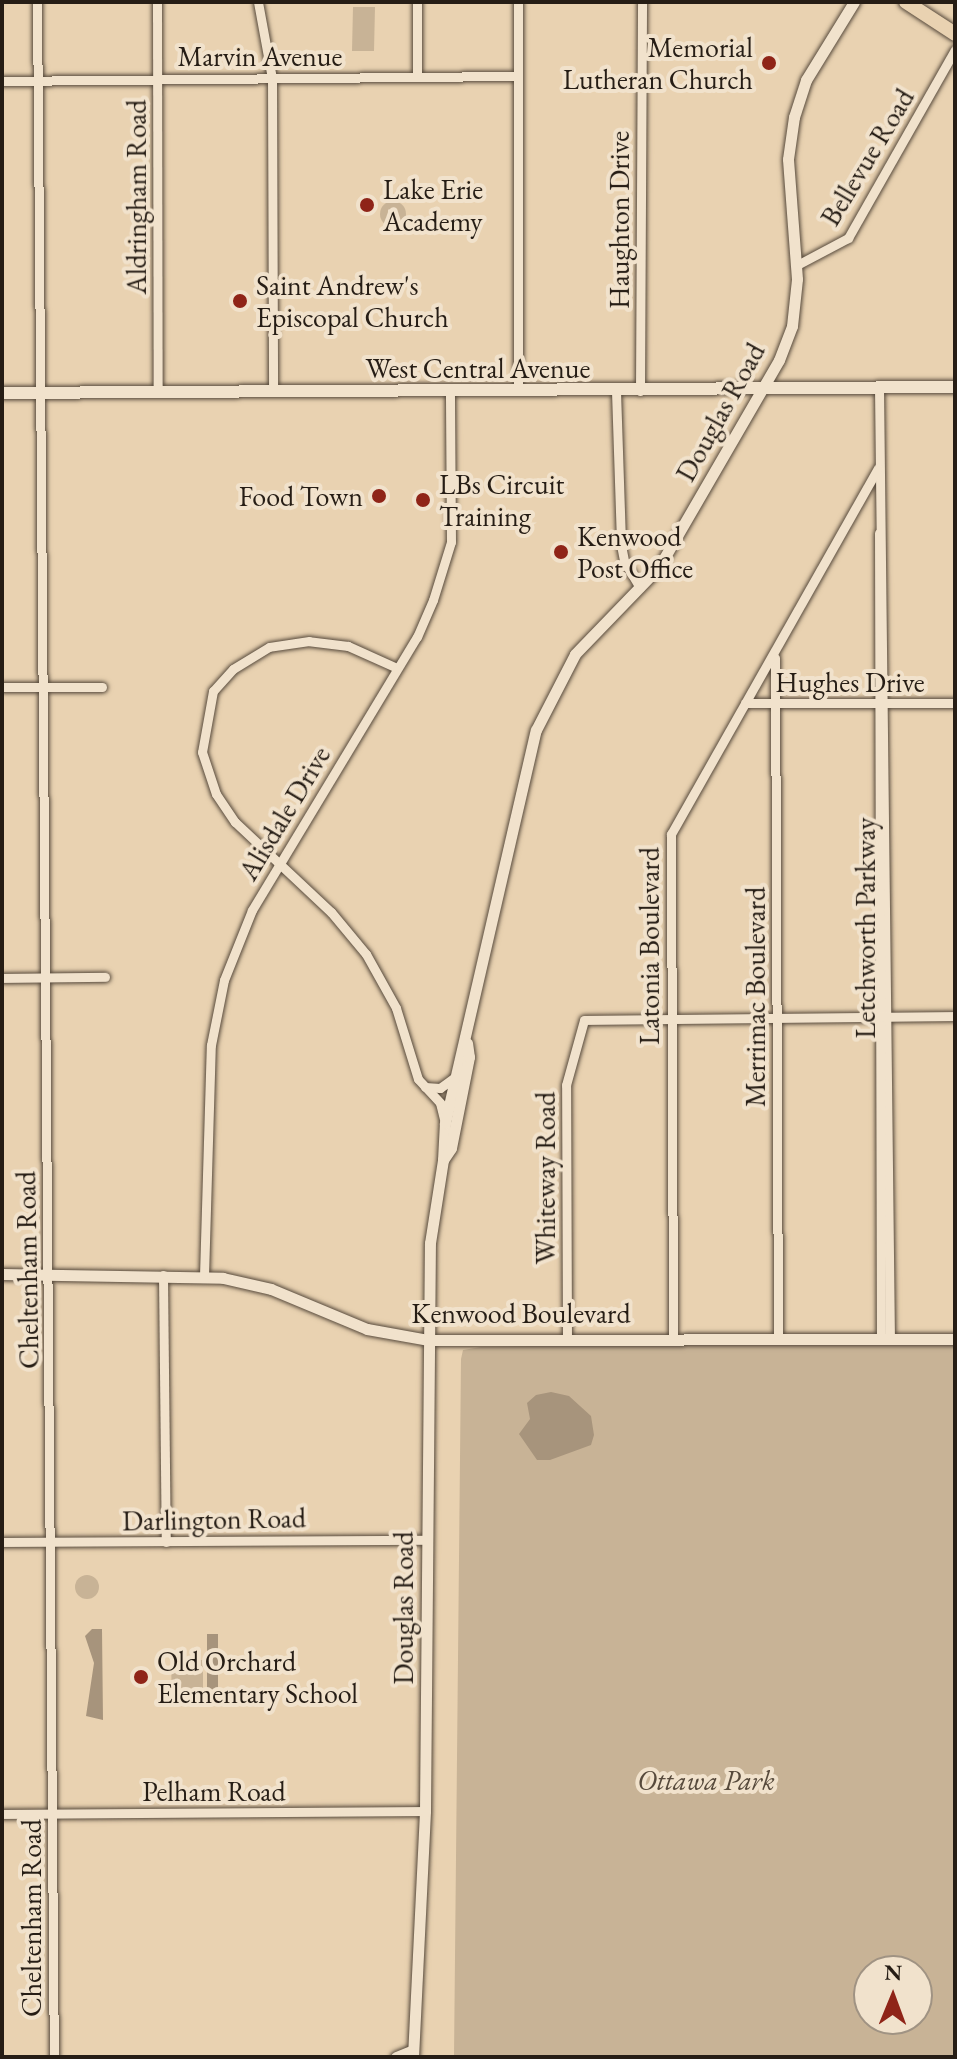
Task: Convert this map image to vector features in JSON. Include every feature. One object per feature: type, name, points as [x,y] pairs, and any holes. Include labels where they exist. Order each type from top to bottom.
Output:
[{"type":"main road","points":[[906,2],[955,34]]},
{"type":"main road","name":"West Central Avenue","points":[[2,393],[955,387]]},
{"type":"street","name":"Cheltenham Road","points":[[37,2],[54,2057]]},
{"type":"street","name":"Aldringham Road","points":[[157,2],[158,391]]},
{"type":"street","points":[[258,2],[272,78],[273,391]]},
{"type":"street","points":[[417,2],[417,77]]},
{"type":"street","points":[[518,2],[518,391]]},
{"type":"street","name":"Haughton Drive","points":[[640,391],[642,2]]},
{"type":"street","name":"Douglas Road","points":[[443,1160],[445,1123],[455,1077],[467,1043],[543,711],[580,647],[640,588],[674,543],[790,335],[797,265],[788,159],[794,117],[806,80],[854,2]]},
{"type":"street","name":"Bellevue Road","points":[[797,265],[848,238],[955,50]]},
{"type":"street","name":"Marvin Avenue","points":[[2,81],[518,76]]},
{"type":"street","name":"Letchworth Parkway","points":[[879,387],[885,1339]]},
{"type":"street","name":"Alisdale Drive","points":[[204,1276],[211,1045],[219,1002],[236,948],[278,864],[417,637],[451,542],[450,391]]},
{"type":"street","points":[[616,391],[621,545],[624,561],[640,588]]},
{"type":"street","name":"Latonia Boulevard","points":[[673,1338],[671,834],[880,465]]},
{"type":"street","points":[[397,668],[348,646],[293,642],[246,659],[213,691],[201,744],[206,772],[235,822],[331,912],[366,954],[396,1008],[422,1086],[440,1103],[445,1123]]},
{"type":"street","name":"Merrimac Boulevard","points":[[775,655],[778,1339]]},
{"type":"street","points":[[2,687],[102,687]]},
{"type":"street","name":"Hughes Drive","points":[[745,703],[955,703]]},
{"type":"street","points":[[2,978],[105,977]]},
{"type":"street","points":[[671,1018],[955,1016]]},
{"type":"street","name":"Whiteway Road","points":[[567,1338],[566,1085],[584,1020],[671,1018]]},
{"type":"street","name":"Douglas Road","points":[[413,2054],[425,1811],[431,1228],[443,1160],[463,1087],[467,1043]]},
{"type":"street","points":[[422,1086],[440,1088],[455,1077]]},
{"type":"street","name":"Kenwood Boulevard","points":[[2,1274],[204,1276],[271,1289],[367,1329],[429,1340],[955,1339]]},
{"type":"street","points":[[163,1275],[166,1542]]},
{"type":"street","name":"Darlington Road","points":[[2,1542],[427,1540]]},
{"type":"street","name":"Pelham Road","points":[[2,1814],[425,1811]]},
{"type":"street","points":[[396,2057],[413,2054]]},
{"type":"green space","points":[[353,7],[375,7],[374,51],[352,51]]},
{"type":"green space","points":[[393,201],[402,205],[406,214],[402,223],[393,227],[384,223],[380,214],[384,205]]},
{"type":"green space","name":"Ottawa Park","points":[[626,1344],[955,1344],[955,2057],[454,2057],[463,1350]]},
{"type":"green space","points":[[82,1575],[92,1575],[99,1582],[99,1592],[92,1599],[82,1599],[75,1592],[75,1582]]},
{"type":"green space","points":[[171,1660],[203,1660],[203,1702],[172,1702]]},
{"type":"shaded area","points":[[551,1392],[569,1396],[591,1416],[594,1435],[591,1445],[550,1460],[537,1460],[519,1434],[530,1419],[527,1403],[536,1395]]},
{"type":"shaded area","points":[[92,1629],[102,1629],[103,1720],[86,1716],[94,1663],[85,1636]]},
{"type":"shaded area","points":[[207,1634],[218,1634],[218,1702],[207,1702]]},
{"type":"place","name":"Memorial Lutheran Church","points":[[769,63]]},
{"type":"place","name":"Lake Erie Academy","points":[[367,205]]},
{"type":"place","name":"Saint Andrew's Episcopal Church","points":[[240,301]]},
{"type":"place","name":"Food Town","points":[[379,496]]},
{"type":"place","name":"LBs Circuit Training","points":[[423,500]]},
{"type":"place","name":"Kenwood Post Office","points":[[561,552]]},
{"type":"place","name":"Old Orchard Elementary School","points":[[141,1677]]}]
